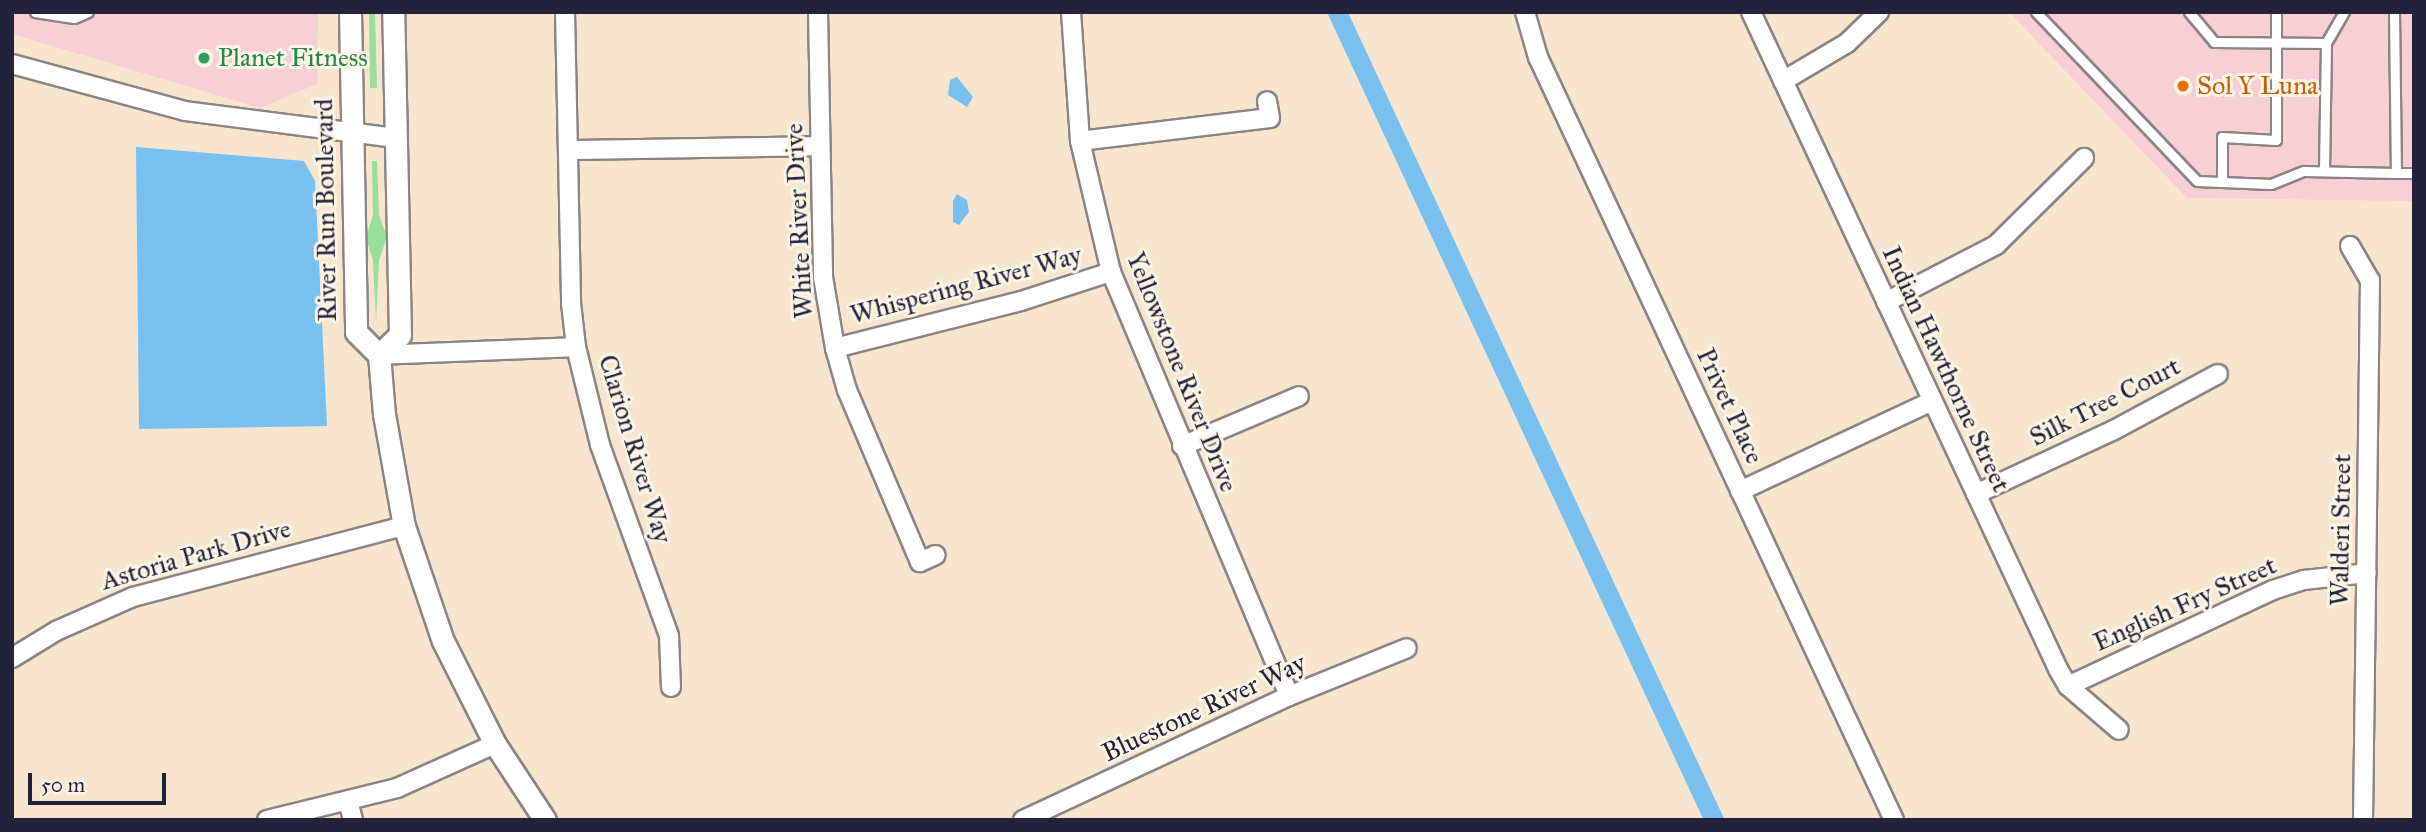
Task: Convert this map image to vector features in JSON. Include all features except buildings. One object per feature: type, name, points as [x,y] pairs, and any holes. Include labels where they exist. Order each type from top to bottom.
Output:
[{"type":"street","name":"River Run Boulevard","points":[[350,12],[356,332],[379,355]]},
{"type":"street","points":[[379,355],[400,335],[393,12]]},
{"type":"street","name":"Clarion River Way","points":[[565,12],[576,347],[600,445],[669,636],[671,687]]},
{"type":"street","name":"White River Drive","points":[[818,12],[823,277],[835,348],[847,390],[920,562],[936,555]]},
{"type":"street","name":"Yellowstone River Drive","points":[[1071,12],[1080,141],[1111,272],[1289,696]]},
{"type":"street","name":"Privet Place","points":[[1525,12],[1538,57],[1895,820]]},
{"type":"street","name":"Indian Hawthorne Street","points":[[1751,12],[2068,686],[2119,730]]},
{"type":"street","points":[[1783,81],[1847,43],[1879,12]]},
{"type":"street","points":[[12,64],[185,111],[352,135],[396,138]]},
{"type":"street","points":[[1080,141],[1270,118],[1267,101]]},
{"type":"street","points":[[568,150],[820,146]]},
{"type":"street","points":[[1886,302],[1996,245],[2084,158]]},
{"type":"street","name":"Walderi Street","points":[[2350,246],[2370,280],[2363,820]]},
{"type":"street","name":"Whispering River Way","points":[[835,348],[1021,301],[1111,272]]},
{"type":"street","points":[[379,355],[576,347]]},
{"type":"street","points":[[379,355],[387,438],[404,526],[443,641],[495,744],[545,820]]},
{"type":"street","name":"Silk Tree Court","points":[[1976,494],[2115,430],[2218,374]]},
{"type":"street","points":[[1182,446],[1299,396]]},
{"type":"street","points":[[1740,491],[1932,401]]},
{"type":"street","name":"Astoria Park Drive","points":[[12,658],[56,631],[133,597],[404,526]]},
{"type":"street","name":"English Fry Street","points":[[2068,686],[2273,590],[2304,580],[2367,573]]},
{"type":"street","name":"Bluestone River Way","points":[[1023,820],[1289,696],[1407,648]]},
{"type":"street","points":[[267,820],[348,801],[437,774],[495,744]]},
{"type":"street","points":[[348,801],[353,820]]},
{"type":"lane","points":[[35,12],[74,18],[88,12]]},
{"type":"lane","points":[[2036,12],[2197,181],[2271,184],[2304,171],[2414,173]]},
{"type":"lane","points":[[2189,12],[2214,42],[2326,43]]},
{"type":"lane","points":[[2222,182],[2222,137],[2276,140],[2276,12]]},
{"type":"lane","points":[[2323,171],[2326,43],[2344,12]]},
{"type":"lane","points":[[2394,12],[2396,173]]},
{"type":"shaded area","points":[[12,12],[318,12],[317,84],[260,108],[12,34]]},
{"type":"shaded area","points":[[2009,12],[2414,12],[2414,201],[2187,198]]},
{"type":"green space","points":[[369,12],[375,12],[377,88],[370,88]]},
{"type":"green space","points":[[372,161],[377,161],[379,215],[387,237],[379,260],[376,323],[373,260],[366,238],[373,215]]},
{"type":"water","points":[[957,77],[973,97],[967,107],[948,95],[950,80]]},
{"type":"water","points":[[136,147],[304,161],[315,181],[327,426],[139,429]]},
{"type":"water","points":[[957,194],[967,200],[969,212],[959,225],[953,222],[953,201]]},
{"type":"waterway","points":[[1337,12],[1714,820]]},
{"type":"place","name":"Planet Fitness","points":[[204,58]]},
{"type":"place","name":"Sol Y Luna","points":[[2183,86]]}]
